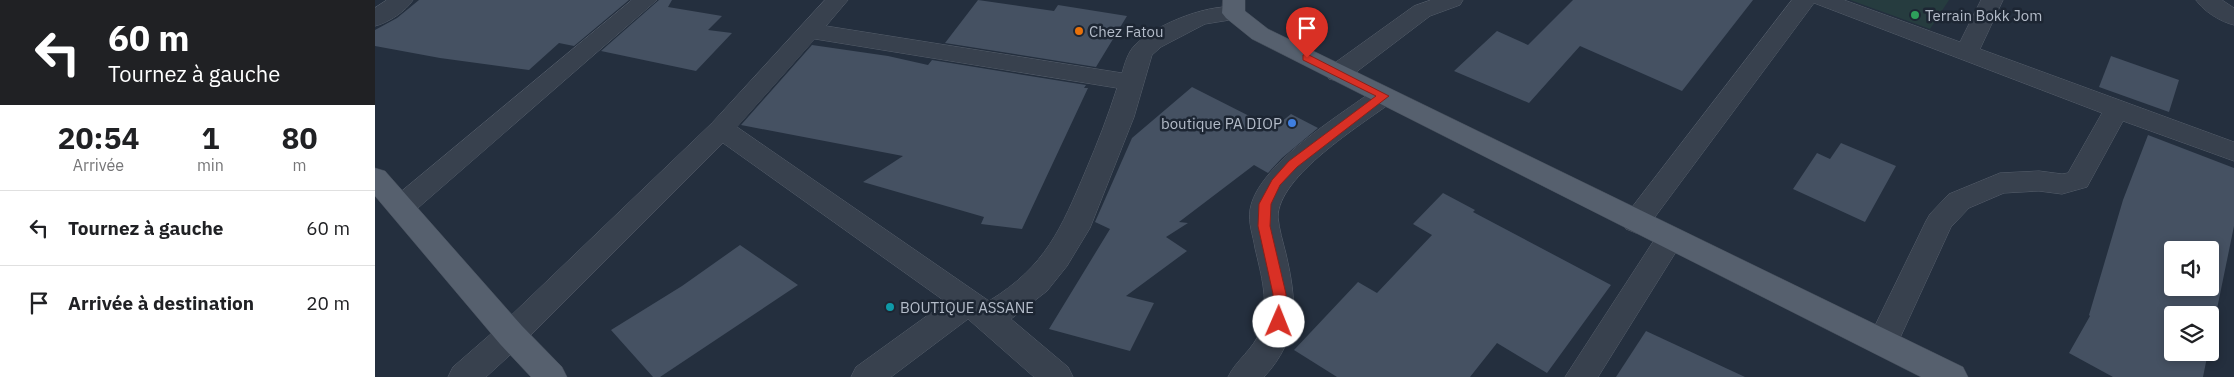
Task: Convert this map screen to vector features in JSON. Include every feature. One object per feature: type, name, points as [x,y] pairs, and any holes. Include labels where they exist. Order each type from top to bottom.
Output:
[{"type":"main road","points":[[1234,6],[1260,34],[1670,239],[1952,377]]},
{"type":"main road","points":[[375,178],[511,335],[551,377]]},
{"type":"street","points":[[375,19],[402,0]]},
{"type":"street","points":[[401,207],[647,0]]},
{"type":"street","points":[[464,377],[511,335],[721,129],[837,0]]},
{"type":"street","points":[[1338,73],[1422,11],[1452,0]]},
{"type":"street","points":[[1636,222],[1804,0]]},
{"type":"street","points":[[1823,0],[2234,152]]},
{"type":"street","points":[[1966,53],[1992,0]]},
{"type":"street","points":[[2207,0],[2234,18]]},
{"type":"street","points":[[867,377],[978,310],[1016,300],[1036,283],[1057,258],[1076,228],[1121,117],[1142,51],[1153,42],[1199,18],[1234,6]]},
{"type":"street","points":[[809,31],[1131,82]]},
{"type":"street","points":[[1244,377],[1259,363],[1271,345],[1279,322],[1279,294],[1264,226],[1265,204],[1276,182],[1293,164],[1383,96]]},
{"type":"street","points":[[1883,342],[1940,221],[1959,201],[2000,183],[2039,181],[2062,184],[2077,180],[2117,109]]},
{"type":"street","points":[[721,129],[978,310],[1057,377]]},
{"type":"street","points":[[1581,377],[1670,239]]},
{"type":"green space","name":"Terrain Bokk Jom","points":[[1850,0],[1949,0],[1930,29]]},
{"type":"building","points":[[419,0],[629,0],[574,46],[559,43],[529,70],[440,58],[375,46],[375,30],[397,18]]},
{"type":"building","points":[[659,0],[672,0],[668,7],[722,16],[708,30],[732,33],[696,71],[601,51]]},
{"type":"building","points":[[978,0],[1054,11],[1058,5],[1127,16],[1096,67],[945,43]]},
{"type":"building","points":[[1573,0],[1753,0],[1682,91],[1580,46],[1529,103],[1454,71],[1497,31],[1528,45]]},
{"type":"building","points":[[812,45],[888,56],[928,65],[932,60],[1086,85],[1084,88],[1088,88],[1022,229],[981,224],[984,217],[863,182],[903,156],[741,125]]},
{"type":"building","points":[[2111,56],[2179,80],[2169,112],[2099,87]]},
{"type":"building","points":[[1192,87],[1267,125],[1269,123],[1275,127],[1291,114],[1318,128],[1282,158],[1268,173],[1254,165],[1179,222],[1188,223],[1166,237],[1187,251],[1126,296],[1154,303],[1130,351],[1049,329],[1110,229],[1095,222],[1132,138]]},
{"type":"building","points":[[2148,135],[2234,168],[2234,226],[2218,306],[2164,306],[2164,361],[2206,361],[2203,377],[2113,377],[2069,353],[2089,315],[2123,200]]},
{"type":"building","points":[[1841,143],[1896,166],[1865,222],[1793,189],[1817,153],[1830,159]]},
{"type":"building","points":[[1443,193],[1475,210],[1473,212],[1611,285],[1547,373],[1497,343],[1470,377],[1337,377],[1294,350],[1358,282],[1377,293],[1432,235],[1413,224]]},
{"type":"building","points":[[740,245],[798,285],[660,377],[653,377],[611,330],[682,286]]},
{"type":"building","points":[[1646,331],[1745,377],[1616,377]]},
{"type":"place","name":"Terrain Bokk Jom","points":[[1915,15]]},
{"type":"place","name":"Chez Fatou","points":[[1079,31]]},
{"type":"place","name":"boutique PA DIOP","points":[[1292,123]]},
{"type":"place","name":"BOUTIQUE ASSANE","points":[[890,307]]},
{"type":"route","points":[[1279,322],[1279,294],[1264,226],[1265,204],[1276,182],[1293,164],[1383,96],[1307,58]]}]
